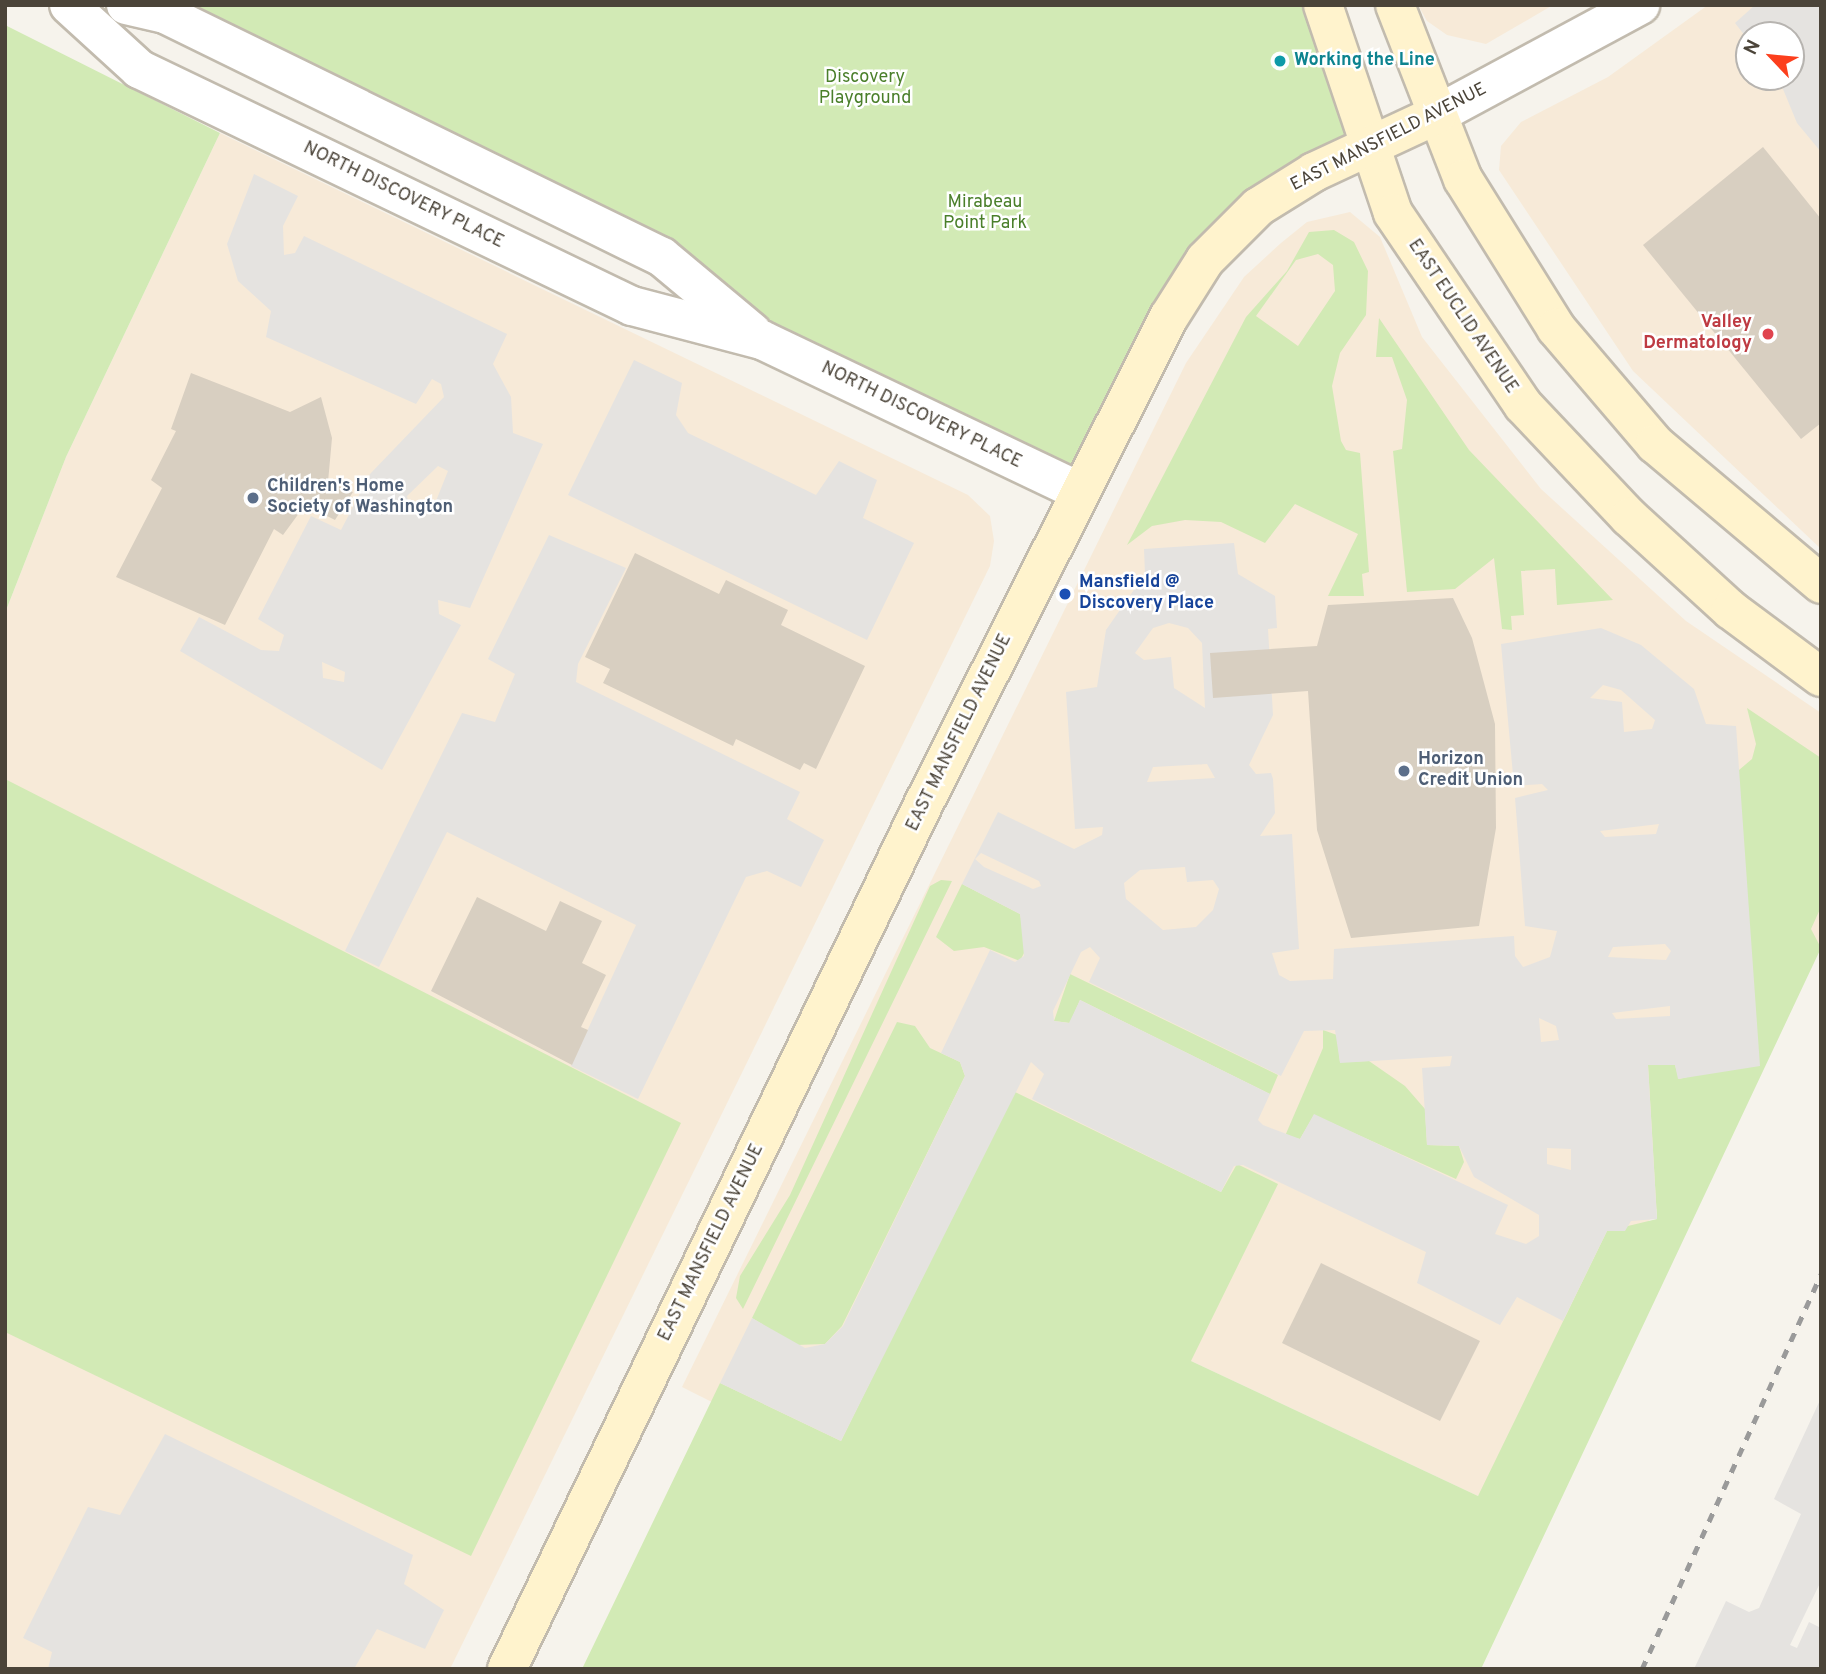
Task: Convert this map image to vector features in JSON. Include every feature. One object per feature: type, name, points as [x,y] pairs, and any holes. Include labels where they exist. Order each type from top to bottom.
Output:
[{"type":"street","name":"NORTH DISCOVERY PLACE","points":[[69,5],[139,69],[163,81],[632,306],[762,340],[1080,492]]},
{"type":"street","name":"NORTH DISCOVERY PLACE","points":[[126,5],[166,14],[662,257],[762,340]]},
{"type":"street","name":"EAST EUCLID AVENUE","points":[[1323,5],[1393,214],[1522,405],[1710,592],[1821,677]]},
{"type":"street","points":[[1395,5],[1463,179],[1504,249],[1579,356],[1656,444],[1821,584]]},
{"type":"street","name":"EAST MANSFIELD AVENUE","points":[[507,1669],[1080,492],[1205,260],[1258,207],[1369,145],[1436,114],[1640,5]]},
{"type":"shaded area","points":[[1418,5],[1553,5],[1486,44],[1447,35],[1427,21]]},
{"type":"shaded area","points":[[1708,5],[1821,5],[1821,549],[1633,371],[1499,170],[1501,146],[1521,122],[1608,77]]},
{"type":"shaded area","points":[[1755,5],[1821,5],[1821,152],[1797,123],[1784,91],[1805,91],[1805,21],[1737,21]]},
{"type":"shaded area","points":[[220,133],[968,495],[990,516],[994,541],[990,566],[450,1669],[5,1669],[5,613],[66,457]]},
{"type":"shaded area","points":[[254,174],[298,196],[283,226],[284,255],[295,253],[304,236],[507,334],[493,364],[511,397],[513,433],[543,444],[470,608],[438,600],[439,614],[461,625],[382,770],[180,651],[199,617],[261,650],[279,651],[284,635],[258,619],[311,516],[341,530],[370,474],[444,397],[441,384],[432,379],[416,404],[266,337],[271,311],[238,281],[227,244]],"holes":[[[438,466],[448,471],[432,511],[409,505],[407,496]],[[322,662],[345,672],[344,682],[323,678]]]},
{"type":"shaded area","points":[[1350,212],[1380,237],[1422,337],[1541,489],[1686,621],[1821,713],[1821,944],[1478,1496],[1191,1361],[915,1504],[682,1387],[1186,363],[1244,277],[1307,222]]},
{"type":"shaded area","points":[[634,360],[682,383],[676,415],[688,433],[816,495],[839,461],[877,480],[863,518],[914,543],[867,640],[568,495]]},
{"type":"shaded area","points":[[549,535],[626,568],[578,664],[576,682],[800,792],[787,819],[824,840],[801,887],[767,871],[746,877],[638,1099],[571,1066],[636,925],[447,832],[379,967],[345,951],[462,713],[495,722],[515,674],[488,659]]},
{"type":"shaded area","points":[[1234,543],[1238,574],[1275,596],[1277,628],[1268,629],[1273,715],[1249,765],[1256,774],[1271,773],[1273,779],[1275,813],[1260,836],[1292,834],[1299,949],[1272,953],[1279,975],[1290,981],[1333,979],[1334,949],[1514,936],[1515,956],[1523,967],[1550,957],[1557,931],[1525,926],[1515,798],[1548,790],[1542,784],[1514,786],[1501,644],[1601,628],[1641,645],[1694,689],[1706,724],[1736,726],[1760,1066],[1678,1079],[1675,1065],[1648,1065],[1657,1219],[1631,1221],[1625,1231],[1607,1231],[1563,1321],[1517,1297],[1500,1325],[1417,1283],[1426,1252],[1243,1165],[1234,1166],[1221,1192],[1032,1099],[1044,1074],[1031,1062],[841,1441],[720,1383],[752,1318],[805,1348],[825,1344],[843,1326],[965,1076],[960,1062],[941,1053],[990,950],[1015,962],[1024,956],[1020,914],[962,884],[998,812],[1074,849],[1102,835],[1103,827],[1075,829],[1066,692],[1097,687],[1106,630],[1145,574],[1144,549]],"holes":[[[1169,623],[1188,628],[1202,643],[1205,708],[1174,688],[1171,657],[1144,660],[1135,653],[1153,628]],[[1603,685],[1621,690],[1655,720],[1652,729],[1624,732],[1622,702],[1590,698]],[[1207,764],[1215,778],[1147,782],[1153,767]],[[1659,824],[1656,834],[1605,837],[1600,831]],[[981,853],[1039,881],[1041,886],[1033,889],[984,867],[975,859]],[[1185,867],[1187,882],[1213,880],[1219,889],[1213,910],[1196,927],[1163,930],[1126,899],[1124,883],[1140,870]],[[1665,944],[1671,951],[1666,960],[1608,957],[1613,947]],[[1090,947],[1100,958],[1089,982],[1281,1076],[1304,1031],[1335,1030],[1340,1063],[1452,1056],[1450,1066],[1422,1068],[1427,1145],[1459,1146],[1474,1177],[1539,1215],[1539,1236],[1526,1244],[1495,1234],[1508,1205],[1314,1114],[1300,1139],[1263,1125],[1258,1120],[1270,1094],[1080,1000],[1069,1023],[1054,1021],[1053,1011],[1081,952]],[[1670,1006],[1670,1016],[1616,1019],[1612,1013]],[[1539,1018],[1556,1026],[1559,1040],[1541,1042]],[[1547,1148],[1571,1149],[1571,1170],[1547,1164]]]},
{"type":"shaded area","points":[[1821,1398],[1821,1581],[1790,1645],[1797,1648],[1809,1622],[1821,1628],[1821,1669],[1694,1669],[1726,1601],[1749,1612],[1759,1608],[1801,1514],[1774,1499]]},
{"type":"shaded area","points":[[165,1434],[413,1555],[404,1584],[444,1610],[425,1649],[377,1629],[354,1669],[48,1669],[52,1652],[23,1638],[88,1507],[120,1515]]},
{"type":"green space","name":"Mirabeau Point Park","points":[[126,5],[1323,5],[1369,145],[1258,207],[1080,492],[762,340],[662,257]]},
{"type":"green space","points":[[5,25],[220,133],[66,457],[5,613]]},
{"type":"green space","points":[[1334,230],[1354,242],[1368,271],[1366,315],[1340,353],[1332,386],[1341,441],[1346,450],[1360,453],[1369,572],[1362,574],[1364,596],[1328,596],[1358,534],[1295,504],[1265,543],[1221,522],[1185,520],[1152,526],[1127,545],[1246,317],[1287,271],[1309,232]],"holes":[[[1318,254],[1333,265],[1335,291],[1298,346],[1256,316],[1296,260]]]},
{"type":"green space","points":[[1379,318],[1469,450],[1613,600],[1557,605],[1555,569],[1521,571],[1524,615],[1511,616],[1512,630],[1502,629],[1494,558],[1455,589],[1407,592],[1393,451],[1402,449],[1407,400],[1392,357],[1376,357]]},
{"type":"green space","points":[[1747,708],[1821,758],[1821,907],[1811,929],[1821,948],[1481,1669],[582,1669],[720,1383],[841,1441],[1013,1091],[1221,1192],[1237,1164],[1278,1184],[1191,1361],[1478,1496],[1607,1231],[1657,1219],[1648,1065],[1675,1065],[1679,1079],[1728,1067],[1739,770],[1752,759],[1756,744]]},
{"type":"green space","points":[[5,779],[681,1123],[471,1556],[5,1332]]},
{"type":"green space","points":[[941,880],[952,881],[743,1309],[736,1298],[740,1276],[790,1195],[930,886]]},
{"type":"green space","points":[[962,884],[1020,914],[1027,947],[1020,961],[984,947],[954,951],[936,937]]},
{"type":"green space","points":[[1070,974],[1278,1075],[1270,1094],[1080,1000],[1070,1023],[1054,1021]]},
{"type":"green space","points":[[897,1022],[915,1026],[930,1048],[960,1062],[965,1076],[842,1326],[825,1344],[796,1345],[752,1318]]},
{"type":"green space","points":[[1323,1030],[1337,1035],[1340,1062],[1369,1061],[1405,1086],[1425,1109],[1427,1145],[1459,1146],[1464,1162],[1456,1179],[1314,1115],[1300,1139],[1285,1136],[1323,1048]]},
{"type":"building","name":"Valley Dermatology","points":[[1763,147],[1821,219],[1821,423],[1801,439],[1643,245]]},
{"type":"building","name":"Children's Home Society of Washington","points":[[191,373],[290,412],[321,397],[332,438],[328,482],[353,492],[335,520],[305,505],[283,535],[274,529],[225,625],[116,577],[162,488],[151,480],[176,431],[171,429]]},
{"type":"building","points":[[635,553],[719,594],[726,580],[788,610],[781,625],[865,666],[816,769],[804,763],[800,770],[736,739],[733,746],[603,683],[610,669],[585,657]]},
{"type":"building","name":"Horizon Credit Union","points":[[1453,598],[1472,638],[1495,724],[1496,828],[1479,926],[1351,938],[1317,830],[1308,691],[1213,698],[1210,653],[1317,646],[1328,605]]},
{"type":"building","points":[[477,897],[546,931],[560,901],[602,921],[582,963],[606,975],[581,1027],[588,1030],[572,1065],[431,991]]},
{"type":"building","points":[[1321,1263],[1480,1341],[1440,1421],[1282,1343]]},
{"type":"railway","points":[[1642,1669],[1821,1274]]},
{"type":"place","name":"Working the Line","points":[[1280,61]]},
{"type":"place","name":"Valley Dermatology","points":[[1768,334]]},
{"type":"place","name":"Children's Home Society of Washington","points":[[253,498]]},
{"type":"place","name":"Mansfield @ Discovery Place","points":[[1065,594]]},
{"type":"place","name":"Horizon Credit Union","points":[[1404,771]]},
{"type":"park label","name":"Discovery Playground","points":[[865,89]]}]
